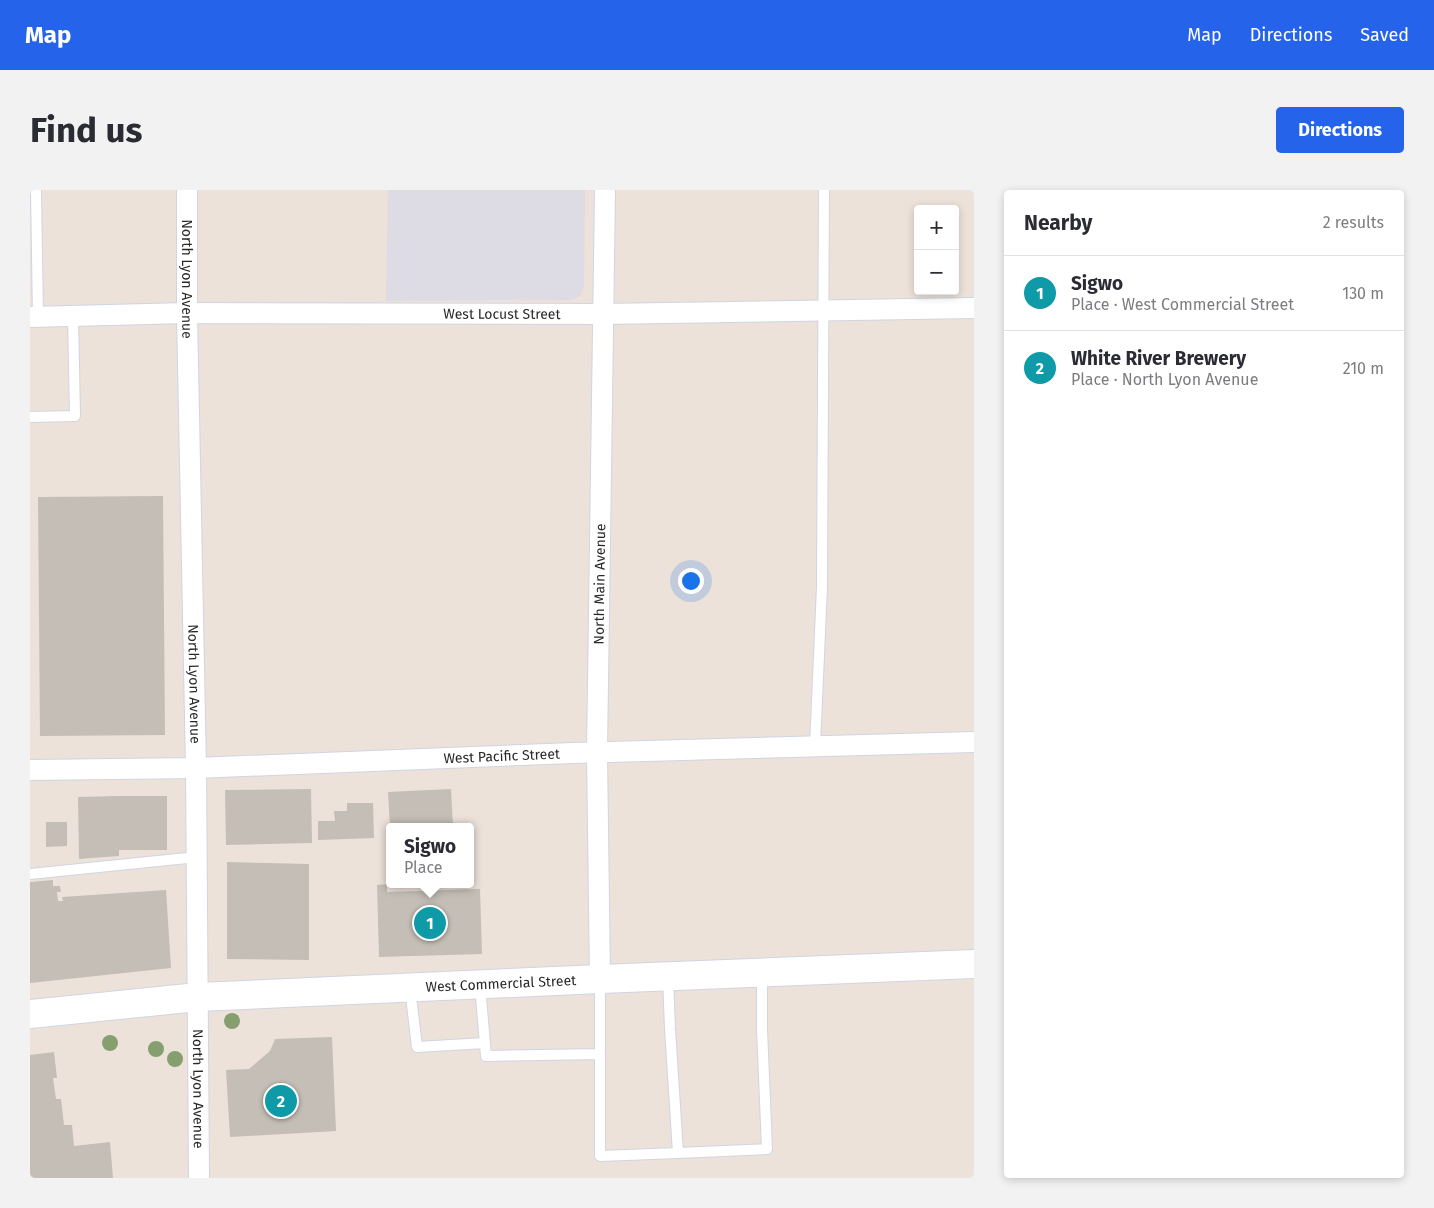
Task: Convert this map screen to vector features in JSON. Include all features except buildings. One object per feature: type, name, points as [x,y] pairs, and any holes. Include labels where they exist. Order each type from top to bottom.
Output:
[{"type":"street","name":"North Lyon Avenue","points":[[187,190],[187,313],[196,768],[200,1178]]},
{"type":"street","name":"North Main Avenue","points":[[600,978],[597,752],[605,190]]},
{"type":"street","name":"West Locust Street","points":[[34,317],[187,313],[602,314],[974,308]]},
{"type":"street","name":"West Pacific Street","points":[[30,770],[196,768],[597,752],[974,742]]},
{"type":"street","name":"West Commercial Street","points":[[30,1014],[198,997],[600,978],[974,964]]},
{"type":"lane","points":[[34,317],[36,190]]},
{"type":"lane","points":[[815,746],[822,587],[824,190]]},
{"type":"lane","points":[[30,417],[75,416],[73,316]]},
{"type":"lane","points":[[30,874],[197,856]]},
{"type":"lane","points":[[600,978],[600,1156],[767,1149],[762,1029],[762,972]]},
{"type":"lane","points":[[668,976],[678,1153]]},
{"type":"lane","points":[[480,984],[486,1056],[600,1054]]},
{"type":"lane","points":[[410,987],[417,1047],[485,1043]]},
{"type":"shaded area","points":[[388,190],[585,190],[584,286],[581,295],[573,300],[386,301]]},
{"type":"place","name":"Sigwo","points":[[430,923]]},
{"type":"place","name":"White River Brewery","points":[[281,1101]]}]
